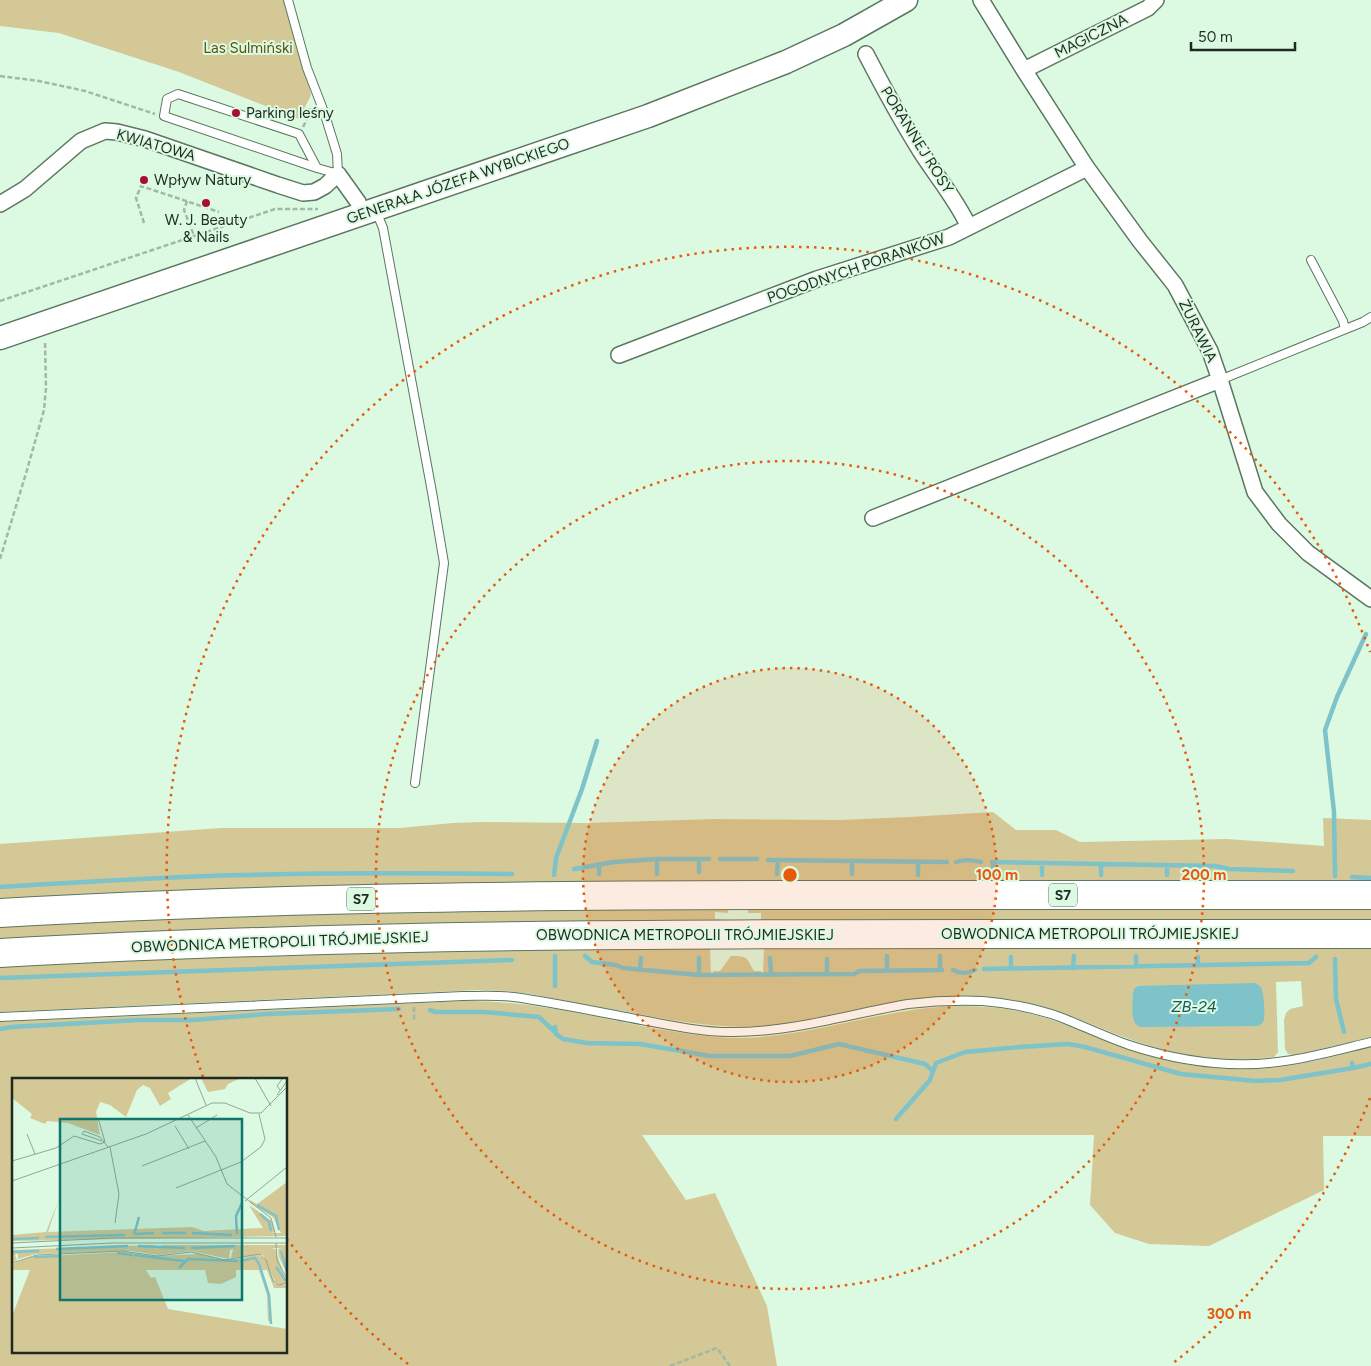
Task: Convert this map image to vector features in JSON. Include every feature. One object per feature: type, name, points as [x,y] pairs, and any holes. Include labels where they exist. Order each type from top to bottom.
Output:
[{"type":"highway","name":"S7","points":[[0,913],[393,898],[722,895],[1371,895]]},
{"type":"highway","name":"OBWODNICA METROPOLII TRÓJMIEJSKIEJ","points":[[0,953],[119,946],[393,938],[720,935],[1371,934]]},
{"type":"main road","name":"GENERAŁA JÓZEFA WYBICKIEGO","points":[[0,338],[648,116],[816,48],[844,35],[906,0]]},
{"type":"street","name":"ŻURAWIA","points":[[873,518],[1220,380],[1210,351],[1175,285],[1140,241],[1088,168],[981,0]]},
{"type":"street","name":"MAGICZNA","points":[[1024,70],[1148,8],[1156,0]]},
{"type":"street","name":"PORANNEJ ROSY","points":[[866,54],[921,152],[960,208],[969,226]]},
{"type":"street","name":"KWIATOWA","points":[[0,204],[25,189],[80,141],[105,131],[145,139],[303,193],[314,192],[325,186],[338,174]]},
{"type":"street","name":"POGODNYCH PORANKÓW","points":[[619,355],[817,279],[949,237],[1088,168]]},
{"type":"street","points":[[338,174],[358,202],[369,211]]},
{"type":"street","points":[[1220,380],[1255,492],[1279,524],[1308,553],[1371,599]]},
{"type":"lane","points":[[288,0],[307,68],[334,141],[338,174],[317,168],[164,116],[167,99],[178,94],[298,134],[317,168]]},
{"type":"lane","points":[[369,211],[383,228],[444,563],[415,783]]},
{"type":"lane","points":[[1311,260],[1343,321],[1345,329]]},
{"type":"lane","points":[[1220,380],[1371,318]]},
{"type":"lane","points":[[0,1017],[443,997],[512,997],[677,1027],[727,1032],[759,1032],[909,1004],[937,1001],[984,1001],[1028,1008],[1058,1016],[1127,1044],[1154,1052],[1180,1058],[1219,1063],[1283,1062],[1321,1055],[1371,1042]]},
{"type":"path","points":[[0,76],[39,81],[85,91],[164,116]]},
{"type":"path","points":[[298,134],[308,117],[311,103],[317,95]]},
{"type":"path","points":[[144,223],[136,198],[141,186],[219,212]]},
{"type":"path","points":[[187,201],[184,210],[194,236]]},
{"type":"path","points":[[0,301],[275,209],[323,210]]},
{"type":"path","points":[[0,559],[44,410],[46,388],[45,323]]},
{"type":"path","points":[[670,1366],[717,1348],[730,1366]]},
{"type":"green space","name":"Las Sulmiński","points":[[0,0],[284,0],[311,95],[299,119],[179,72],[59,33],[0,26]]},
{"type":"green space","points":[[993,812],[1016,830],[1056,830],[1080,842],[1227,839],[1324,846],[1323,818],[1371,820],[1371,885],[0,901],[0,844],[221,828],[399,828],[483,822],[588,823],[715,819],[840,820]]},
{"type":"green space","points":[[728,905],[728,913],[715,912],[715,919],[728,920],[728,928],[0,944],[0,921],[141,915]]},
{"type":"green space","points":[[748,905],[1371,906],[1371,928],[748,928],[748,920],[761,920],[761,913],[748,913]]},
{"type":"green space","points":[[710,948],[711,973],[713,971],[720,971],[731,956],[741,956],[748,960],[754,971],[761,971],[763,973],[764,948],[1371,949],[1371,1037],[1308,1052],[1288,1054],[1285,1049],[1284,1020],[1286,1013],[1290,1009],[1303,1006],[1301,981],[1276,982],[1278,1052],[1274,1057],[1238,1060],[1202,1057],[1149,1046],[1074,1017],[1030,1003],[985,996],[928,997],[789,1023],[748,1027],[692,1023],[531,994],[478,990],[0,1012],[0,964],[409,950]]},
{"type":"green space","points":[[486,1001],[555,1009],[693,1034],[739,1038],[802,1032],[894,1013],[924,1008],[955,1006],[1008,1009],[1039,1016],[1146,1055],[1211,1068],[1255,1069],[1277,1067],[1299,1064],[1371,1047],[1371,1136],[1323,1136],[1324,1190],[1209,1246],[1149,1244],[1115,1233],[1090,1205],[1094,1135],[642,1135],[686,1200],[715,1193],[767,1306],[777,1366],[0,1366],[0,1022]]},
{"type":"water","name":"ZB-24","points":[[1255,983],[1261,987],[1264,1003],[1264,1020],[1258,1026],[1140,1027],[1134,1021],[1133,993],[1134,989],[1138,986]]},
{"type":"waterway","points":[[1335,876],[1334,812],[1325,730],[1337,697],[1366,634]]},
{"type":"waterway","points":[[554,875],[556,858],[582,789],[597,741]]},
{"type":"waterway","points":[[657,859],[657,874]]},
{"type":"waterway","points":[[574,869],[614,862],[657,859],[709,859]]},
{"type":"waterway","points":[[699,859],[699,872]]},
{"type":"waterway","points":[[720,859],[757,859]]},
{"type":"waterway","points":[[768,860],[947,862]]},
{"type":"waterway","points":[[777,874],[778,860]]},
{"type":"waterway","points":[[956,862],[962,860],[981,862]]},
{"type":"waterway","points":[[852,861],[852,874]]},
{"type":"waterway","points":[[918,862],[918,875]]},
{"type":"waterway","points":[[992,862],[1216,866],[1229,869],[1293,871]]},
{"type":"waterway","points":[[993,862],[993,874]]},
{"type":"waterway","points":[[1042,863],[1042,875]]},
{"type":"waterway","points":[[599,864],[599,874]]},
{"type":"waterway","points":[[1101,864],[1101,875]]},
{"type":"waterway","points":[[1167,865],[1167,875]]},
{"type":"waterway","points":[[0,887],[242,875],[512,874]]},
{"type":"waterway","points":[[1352,877],[1371,878]]},
{"type":"waterway","points":[[555,956],[555,986]]},
{"type":"waterway","points":[[585,956],[592,962],[616,965],[623,968],[699,975],[854,974],[860,971],[942,970]]},
{"type":"waterway","points":[[887,956],[887,970]]},
{"type":"waterway","points":[[940,956],[940,970]]},
{"type":"waterway","points":[[1073,968],[1074,956]]},
{"type":"waterway","points":[[1136,956],[1136,967]]},
{"type":"waterway","points":[[1011,957],[1011,969]]},
{"type":"waterway","points":[[1198,957],[1198,966]]},
{"type":"waterway","points":[[984,969],[1309,963],[1316,957]]},
{"type":"waterway","points":[[640,970],[641,958]]},
{"type":"waterway","points":[[699,958],[699,975]]},
{"type":"waterway","points":[[770,958],[771,975]]},
{"type":"waterway","points":[[827,959],[827,974]]},
{"type":"waterway","points":[[1335,959],[1336,999],[1344,1032]]},
{"type":"waterway","points":[[0,978],[512,960]]},
{"type":"waterway","points":[[953,970],[964,973],[975,970]]},
{"type":"waterway","points":[[0,1029],[139,1020],[193,1020],[267,1014],[399,1009]]},
{"type":"waterway","points":[[430,1010],[436,1012],[484,1012],[539,1017],[556,1033]]},
{"type":"waterway","points":[[555,1027],[556,1034],[563,1039],[587,1043],[640,1044],[710,1056],[790,1056],[839,1044],[925,1064],[933,1071]]},
{"type":"waterway","points":[[896,1119],[930,1080],[936,1063],[965,1052],[1068,1044],[1181,1074],[1256,1081],[1280,1080],[1353,1068],[1352,1063]]},
{"type":"waterway","points":[[1353,1068],[1371,1064]]},
{"type":"place","name":"Parking leśny","points":[[236,113]]},
{"type":"place","name":"Wpływ Natury","points":[[144,180]]},
{"type":"place","name":"W. J. Beauty & Nails","points":[[206,203]]}]
